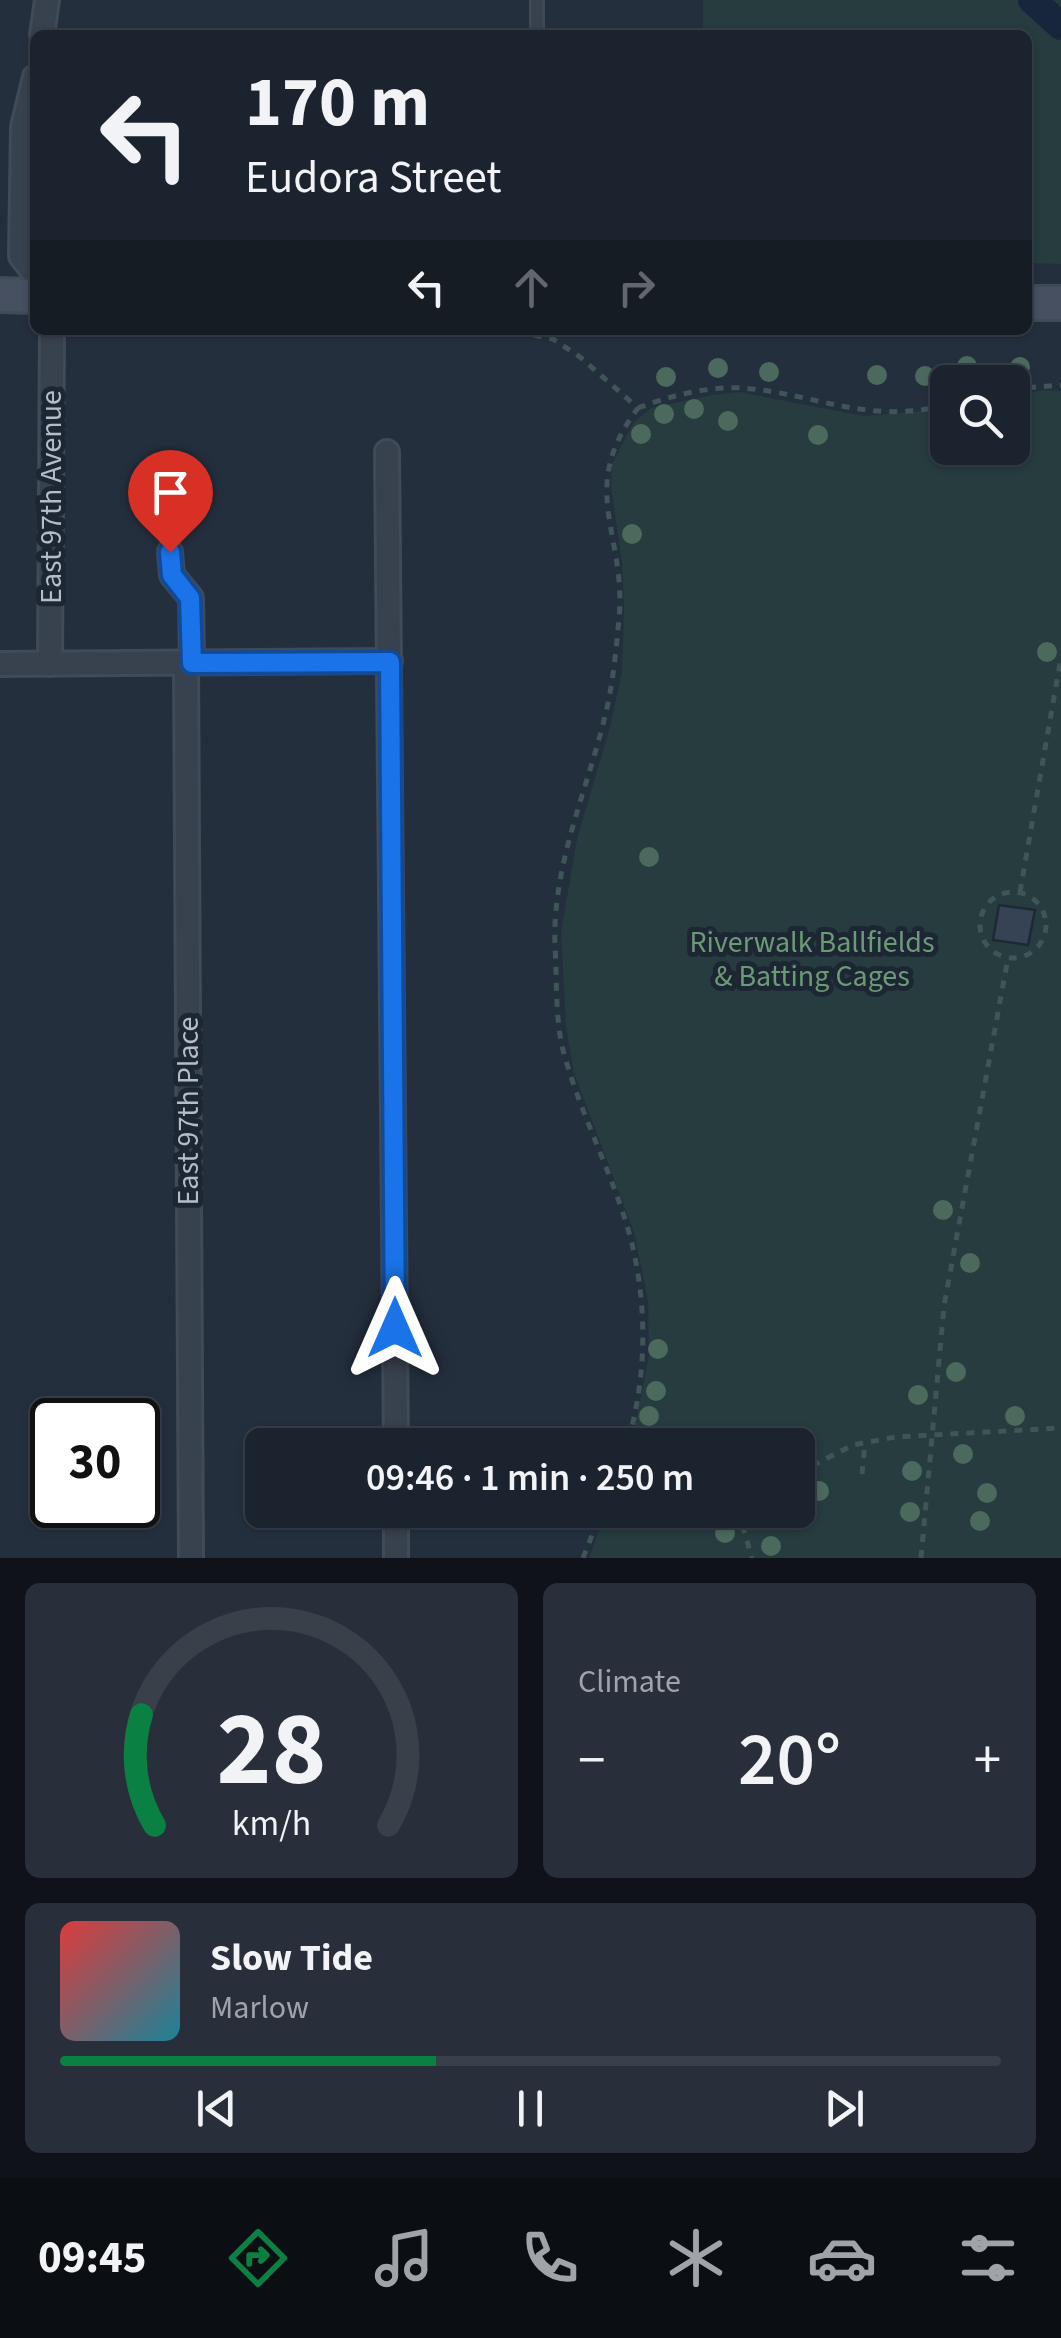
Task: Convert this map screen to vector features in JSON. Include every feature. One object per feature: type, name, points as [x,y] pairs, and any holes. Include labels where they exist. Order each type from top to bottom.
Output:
[{"type":"street","points":[[30,100],[23,128],[21,256],[30,268]]},
{"type":"street","points":[[0,295],[30,296]]},
{"type":"street","points":[[1032,303],[1061,303]]},
{"type":"street","name":"East 97th Avenue","points":[[50,664],[52,335]]},
{"type":"street","points":[[386,452],[396,1428]]},
{"type":"street","name":"East 97th Place","points":[[170,552],[172,575],[190,598],[190,1558]]},
{"type":"street","points":[[0,664],[390,662]]},
{"type":"street","points":[[396,1528],[396,1558]]},
{"type":"lane","points":[[537,30],[538,0]]},
{"type":"path","points":[[533,335],[552,339],[580,357],[638,408]]},
{"type":"path","points":[[1030,387],[1061,385]]},
{"type":"path","points":[[632,1428],[642,1359],[643,1296],[629,1232],[594,1144],[562,1046],[555,939],[564,862],[606,713],[620,615],[606,466],[638,408],[714,389],[740,388],[876,412],[930,407]]},
{"type":"path","points":[[1020,892],[1061,658]]},
{"type":"path","points":[[1020,892],[1039,904],[1046,925],[1044,936],[1030,954],[1008,958],[983,940],[980,918],[990,900],[999,894],[1020,892]]},
{"type":"path","points":[[922,1558],[944,1306],[1008,958]]},
{"type":"path","points":[[815,1464],[865,1442],[932,1434],[1061,1428]]},
{"type":"path","points":[[862,1474],[865,1442]]},
{"type":"path","points":[[582,1558],[594,1528]]},
{"type":"path","points":[[743,1528],[752,1558]]},
{"type":"green space","points":[[703,0],[1061,0],[1061,264],[1032,263],[1032,30],[703,30]]},
{"type":"green space","name":"Riverwalk Ballfields & Batting Cages","points":[[1061,391],[1061,1558],[589,1558],[600,1528],[815,1528],[815,1428],[634,1428],[649,1356],[648,1300],[634,1232],[574,1073],[566,1026],[561,932],[577,839],[622,671],[622,561],[611,488],[612,464],[633,423],[651,408],[739,392],[864,416],[930,410],[930,465],[1030,465],[1030,393]]},
{"type":"building","points":[[999,905],[1035,910],[1028,945],[993,940]]},
{"type":"waterway","points":[[1032,0],[1061,26]]},
{"type":"route","points":[[170,552],[172,575],[190,598],[192,663],[390,662],[395,1328]]}]
